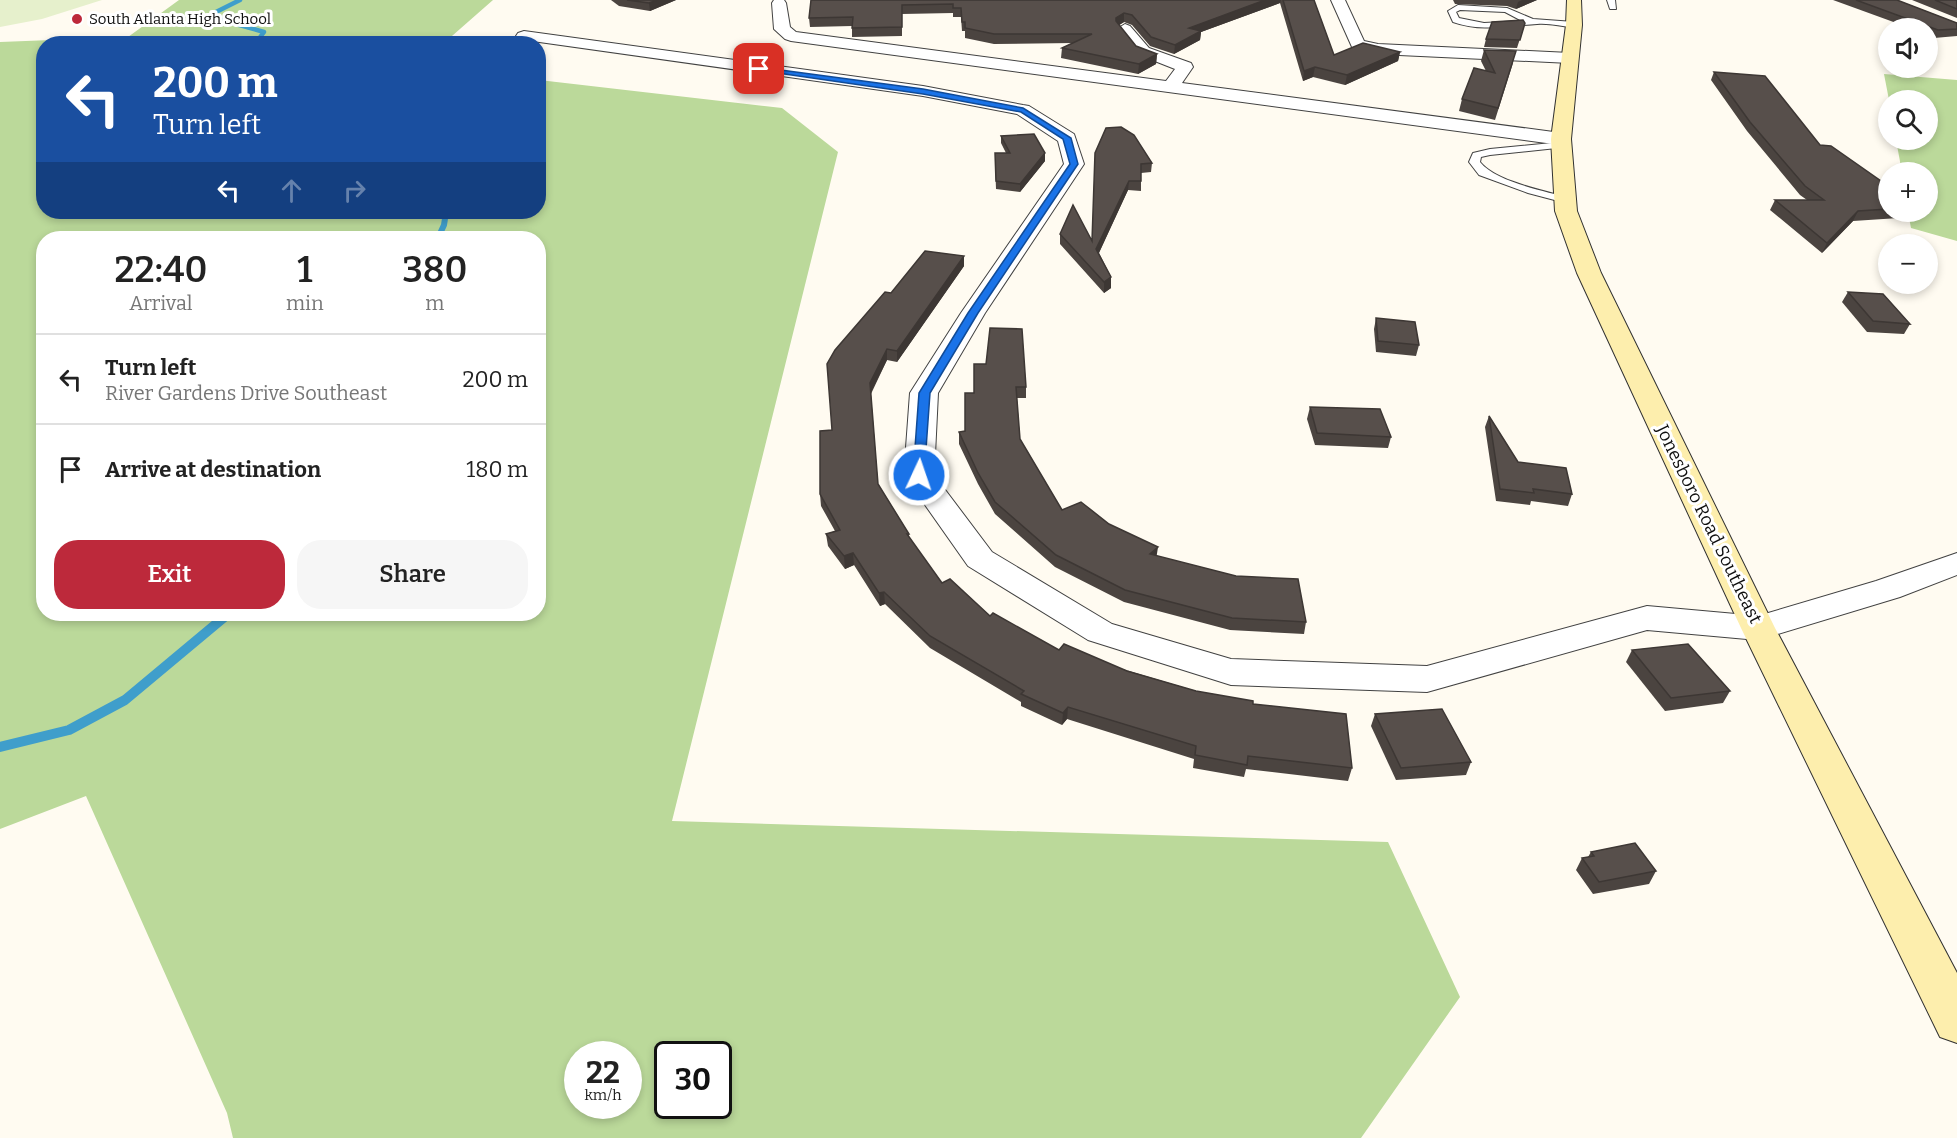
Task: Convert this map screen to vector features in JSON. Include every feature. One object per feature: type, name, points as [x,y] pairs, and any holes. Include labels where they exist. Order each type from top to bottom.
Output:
[{"type":"main road","name":"Jonesboro Road Southeast","points":[[1574,0],[1576,7],[1562,142],[1566,210],[1589,273],[1758,628],[1957,1021]]},
{"type":"street","points":[[1338,0],[1358,44],[1378,49],[1570,58]]},
{"type":"street","points":[[779,3],[782,28],[791,36],[1562,142]]},
{"type":"street","points":[[1125,29],[1143,51],[1185,66],[1170,87]]},
{"type":"street","points":[[546,39],[923,91],[1023,110],[1067,138],[1074,164],[973,313],[924,393],[919,475],[980,559],[1101,632],[1231,672],[1427,679],[1647,618],[1758,628],[1888,589],[1957,563]]},
{"type":"lane","points":[[1532,22],[1507,10],[1458,7],[1452,11],[1455,20],[1467,24],[1500,26],[1532,22],[1574,25]]},
{"type":"lane","points":[[1562,142],[1490,152],[1477,155],[1474,162],[1483,173],[1532,191],[1566,200]]},
{"type":"green space","points":[[0,0],[102,0],[42,19],[0,27]]},
{"type":"green space","points":[[179,0],[493,0],[452,36],[129,36]]},
{"type":"green space","points":[[36,41],[36,219],[546,219],[546,81],[782,108],[838,152],[672,821],[1388,842],[1460,997],[1361,1138],[233,1138],[227,1113],[86,796],[0,829],[0,42]]},
{"type":"green space","points":[[1885,78],[1957,80],[1957,241],[1911,228],[1910,222],[1938,222],[1938,162],[1900,162],[1898,150],[1938,150],[1938,90],[1887,90]]},
{"type":"building","points":[[627,0],[657,0],[649,3]]},
{"type":"building","points":[[811,0],[1265,0],[1189,28],[1201,31],[1175,45],[1151,37],[1132,15],[1124,13],[1116,18],[1116,21],[1136,46],[1157,54],[1139,64],[1062,48],[1092,34],[994,34],[965,28],[961,8],[953,8],[953,4],[902,5],[902,27],[852,28],[853,17],[809,18]]},
{"type":"building","points":[[1283,0],[1314,0],[1334,55],[1363,43],[1400,52],[1347,75],[1315,67],[1304,71]]},
{"type":"building","points":[[1856,0],[1897,0],[1957,23],[1957,29],[1938,30],[1938,18],[1905,18]]},
{"type":"building","points":[[1935,0],[1957,0],[1957,9]]},
{"type":"building","points":[[1523,20],[1525,23],[1520,40],[1486,39],[1492,22]]},
{"type":"building","points":[[1484,50],[1516,51],[1498,108],[1462,99],[1474,68],[1495,73]]},
{"type":"building","points":[[1714,72],[1765,76],[1820,145],[1831,146],[1878,179],[1878,210],[1858,211],[1827,243],[1775,200],[1824,200],[1805,186],[1750,122]]},
{"type":"building","points":[[1121,127],[1134,135],[1152,163],[1141,164],[1141,181],[1129,181],[1096,249],[1111,277],[1104,282],[1060,234],[1073,205],[1092,241],[1095,153],[1106,128]]},
{"type":"building","points":[[1034,134],[1045,153],[1020,184],[996,181],[995,153],[1010,153],[1001,136]]},
{"type":"building","points":[[925,251],[964,256],[897,351],[887,349],[870,383],[878,484],[909,534],[907,534],[942,583],[950,579],[990,616],[993,613],[1059,650],[1064,644],[1127,671],[1196,691],[1253,701],[1253,704],[1346,714],[1352,768],[1248,756],[1247,765],[1195,755],[1196,746],[1068,707],[1063,713],[1021,694],[1024,691],[930,636],[884,592],[879,593],[853,553],[844,556],[826,534],[840,530],[820,494],[820,431],[832,430],[827,364],[835,350],[885,292],[891,293]]},
{"type":"building","points":[[1848,292],[1883,294],[1910,324],[1873,321]]},
{"type":"building","points":[[1376,318],[1415,322],[1419,345],[1378,341]]},
{"type":"building","points":[[990,328],[1022,329],[1026,387],[1016,387],[1020,439],[1062,510],[1081,502],[1109,524],[1158,547],[1150,554],[1236,576],[1298,579],[1306,622],[1232,618],[1125,590],[1056,555],[995,502],[978,473],[959,432],[965,431],[965,393],[974,393],[974,364],[986,364]]},
{"type":"building","points":[[1310,407],[1380,409],[1391,437],[1317,433]]},
{"type":"building","points":[[1489,416],[1518,462],[1566,468],[1572,494],[1533,489],[1534,493],[1500,489]]},
{"type":"building","points":[[1688,644],[1730,691],[1671,698],[1632,650]]},
{"type":"building","points":[[1442,709],[1471,762],[1401,768],[1375,714]]},
{"type":"building","points":[[1635,843],[1656,871],[1599,882],[1582,858],[1594,856],[1591,852]]},
{"type":"waterway","points":[[240,0],[214,13],[225,21],[264,32],[261,36]]},
{"type":"waterway","points":[[441,231],[445,219]]},
{"type":"waterway","points":[[0,747],[69,730],[125,700],[220,621]]},
{"type":"place","name":"South Atlanta High School","points":[[77,19]]},
{"type":"route","points":[[759,69],[923,91],[1023,110],[1067,138],[1074,164],[973,313],[924,393],[919,475]]}]
